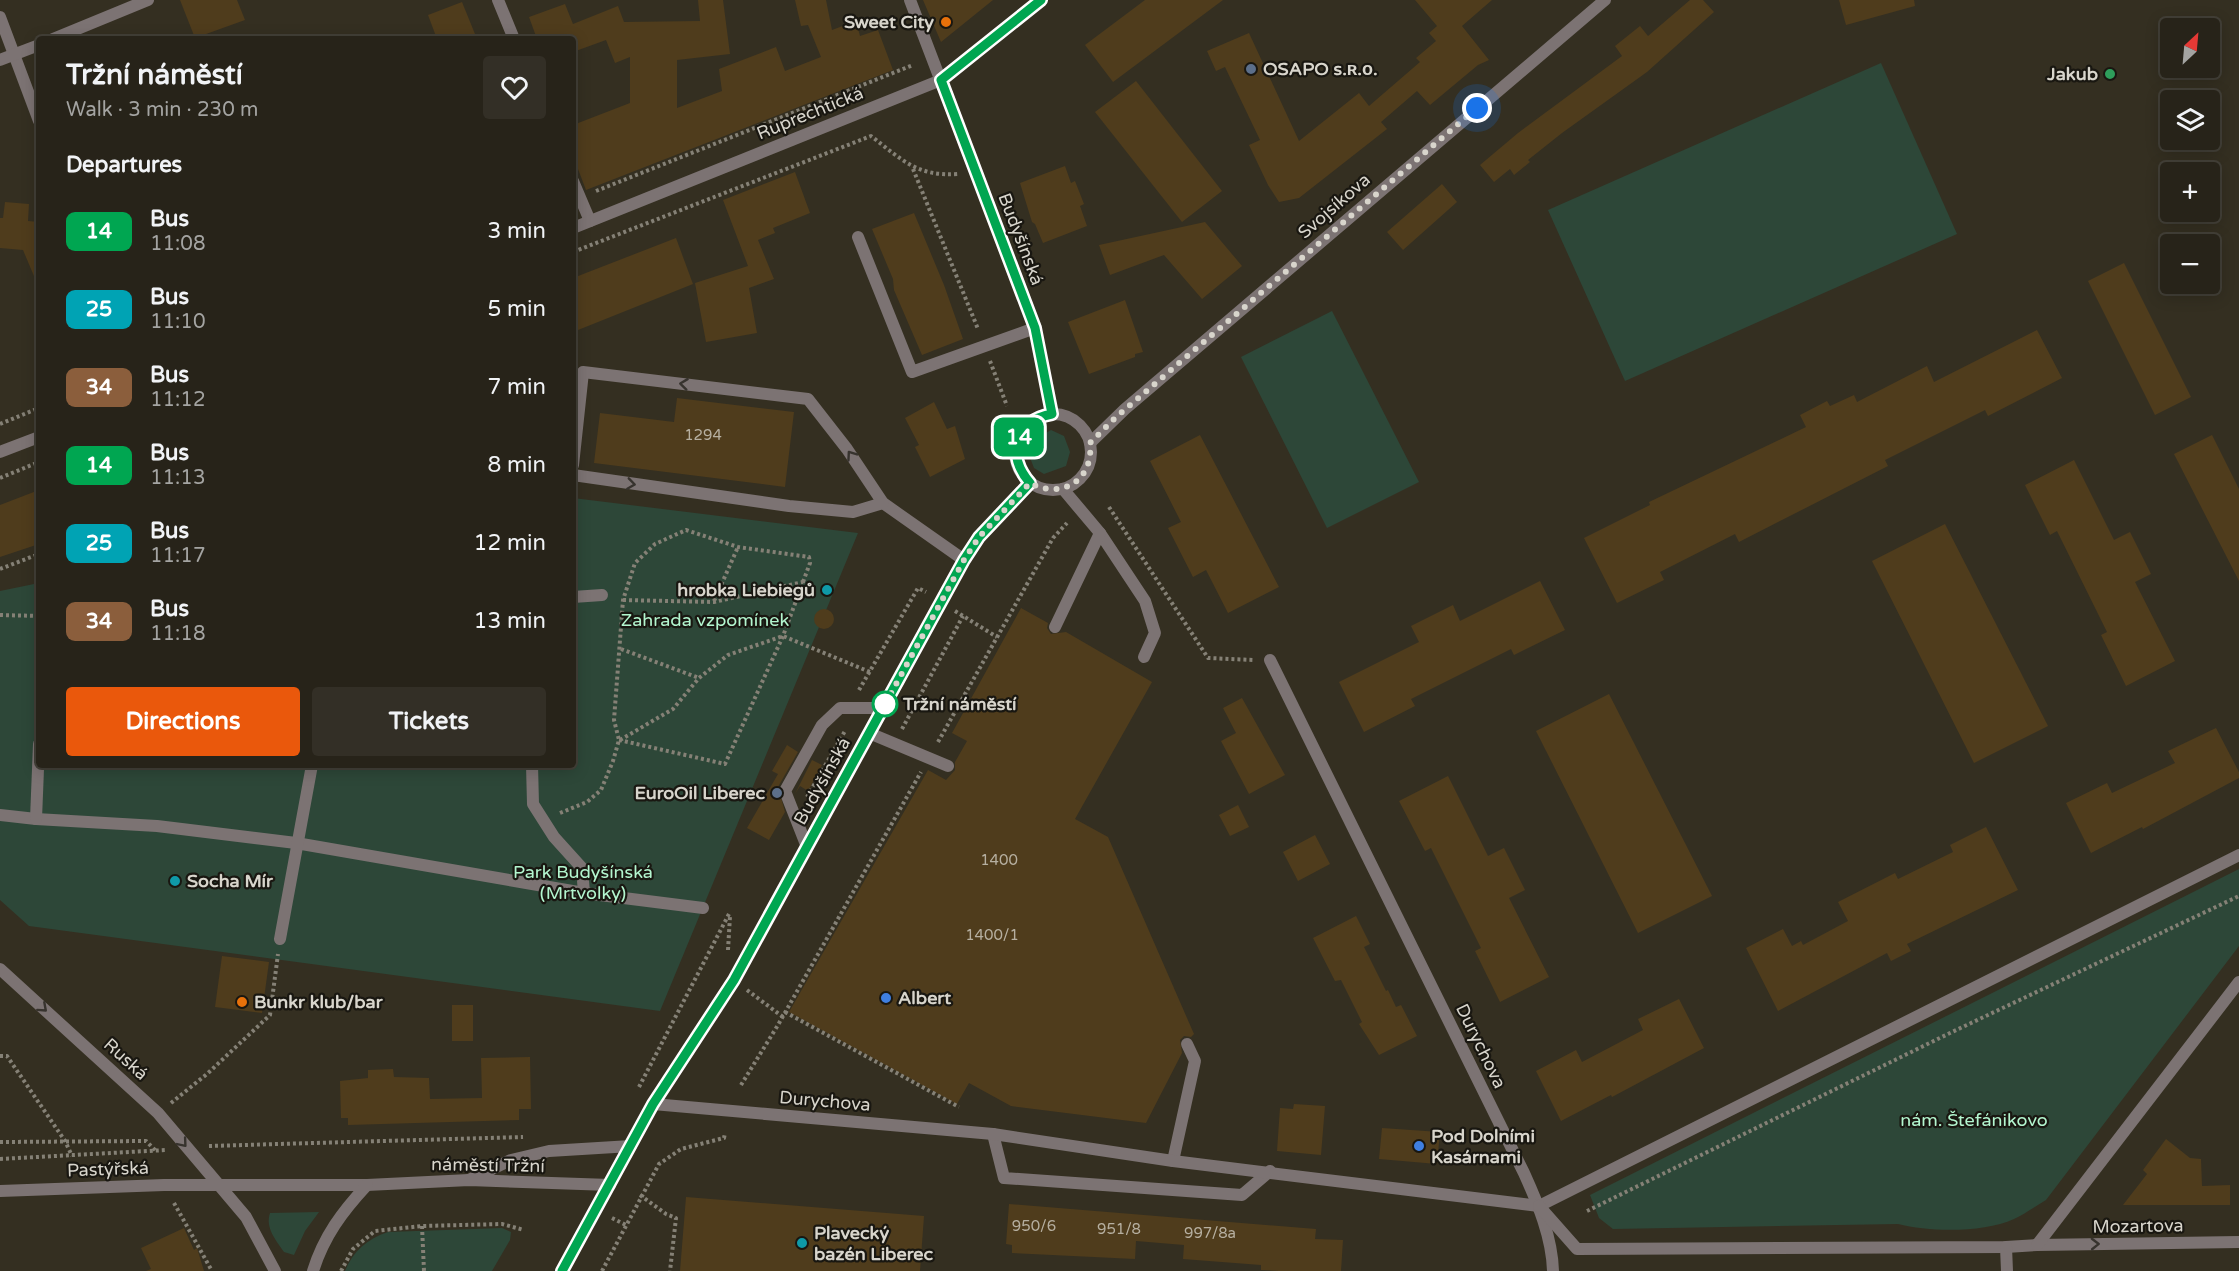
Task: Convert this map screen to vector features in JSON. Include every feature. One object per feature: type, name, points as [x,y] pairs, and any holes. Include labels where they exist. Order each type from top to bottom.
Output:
[{"type":"street","points":[[60,36],[148,0]]},
{"type":"street","points":[[498,0],[513,36]]},
{"type":"street","name":"Budyšínská","points":[[910,0],[1035,328],[1052,414]]},
{"type":"street","name":"Ruprechtická","points":[[576,227],[941,80],[1041,0]]},
{"type":"street","name":"Svojsíkova","points":[[1090,443],[1125,409],[1605,0]]},
{"type":"street","points":[[0,17],[36,113]]},
{"type":"street","points":[[0,60],[36,46]]},
{"type":"street","points":[[576,188],[590,221]]},
{"type":"street","points":[[858,237],[912,372],[1035,328]]},
{"type":"street","points":[[576,437],[583,372],[807,399],[847,449],[884,503],[964,560]]},
{"type":"street","points":[[1052,414],[1068,417],[1078,423],[1090,443],[1091,455],[1083,477],[1063,489],[1040,488],[1030,483],[1017,463],[1018,439],[1033,420],[1052,414]]},
{"type":"street","points":[[0,452],[36,438]]},
{"type":"street","points":[[576,475],[789,506],[853,512],[884,503]]},
{"type":"street","name":"Budyšínská","points":[[653,1104],[734,980],[964,560],[979,537],[1030,483]]},
{"type":"street","points":[[1063,489],[1100,533],[1145,601],[1155,633],[1144,657]]},
{"type":"street","points":[[1055,627],[1100,533]]},
{"type":"street","points":[[576,597],[602,595]]},
{"type":"street","name":"Durychova","points":[[1270,660],[1539,1206]]},
{"type":"street","points":[[807,847],[785,791],[822,725],[840,708],[883,708]]},
{"type":"street","points":[[869,733],[948,766]]},
{"type":"street","points":[[36,819],[38,768]]},
{"type":"street","points":[[280,939],[311,768]]},
{"type":"street","points":[[532,768],[533,804],[554,837],[582,868],[584,893]]},
{"type":"street","points":[[0,815],[157,826],[296,843],[584,893],[703,908]]},
{"type":"street","points":[[1539,1206],[2239,855]]},
{"type":"street","name":"Ruská","points":[[0,969],[158,1113],[218,1185]]},
{"type":"street","points":[[1539,1206],[1577,1249],[2037,1245],[2239,982]]},
{"type":"street","points":[[1173,1161],[1195,1061],[1187,1044]]},
{"type":"street","points":[[562,1271],[653,1104]]},
{"type":"street","name":"Durychova","points":[[653,1104],[993,1134],[1173,1161],[1270,1171],[1539,1206]]},
{"type":"street","points":[[993,1134],[1004,1178],[1242,1195],[1270,1171]]},
{"type":"street","points":[[469,1180],[511,1160],[549,1151],[631,1146]]},
{"type":"street","name":"náměstí Tržní","points":[[218,1185],[367,1185],[469,1180],[610,1185]]},
{"type":"street","points":[[218,1185],[246,1217],[275,1271]]},
{"type":"street","name":"Pastýřská","points":[[0,1191],[218,1185]]},
{"type":"street","points":[[313,1271],[321,1246],[341,1213],[367,1185]]},
{"type":"street","points":[[1539,1206],[1552,1255],[1553,1271]]},
{"type":"street","name":"Mozartova","points":[[2037,1245],[2239,1242]]},
{"type":"street","points":[[2006,1247],[2007,1271]]},
{"type":"path","points":[[590,194],[913,65]]},
{"type":"path","points":[[576,251],[871,136],[913,169],[938,174],[957,174],[975,170]]},
{"type":"path","points":[[913,169],[1007,406]]},
{"type":"path","points":[[0,424],[36,409]]},
{"type":"path","points":[[0,477],[36,463]]},
{"type":"path","points":[[1109,507],[1208,658],[1270,660]]},
{"type":"path","points":[[544,822],[572,806],[587,802],[601,790],[619,740],[614,720],[623,600],[635,563],[654,544],[686,530],[738,547],[809,557],[810,563],[783,636],[726,765],[619,740]]},
{"type":"path","points":[[714,602],[738,547]]},
{"type":"path","points":[[0,570],[36,555]]},
{"type":"path","points":[[623,600],[714,602],[803,582]]},
{"type":"path","points":[[856,694],[918,588]]},
{"type":"path","points":[[0,615],[36,616]]},
{"type":"path","points":[[895,742],[963,616]]},
{"type":"path","points":[[619,740],[673,709],[699,678],[728,655],[783,636],[870,672]]},
{"type":"path","points":[[621,648],[699,678]]},
{"type":"path","points":[[809,794],[850,722]]},
{"type":"path","points":[[1587,1211],[1939,1038],[2239,896]]},
{"type":"path","points":[[636,1094],[730,912],[728,956]]},
{"type":"path","points":[[158,1113],[207,1074],[270,1015],[280,939]]},
{"type":"path","points":[[734,980],[783,1017]]},
{"type":"path","points":[[785,1012],[959,1107]]},
{"type":"path","points":[[741,1085],[778,1025]]},
{"type":"path","points":[[0,1056],[7,1056],[65,1141],[72,1156]]},
{"type":"path","points":[[602,1271],[628,1227],[640,1195],[659,1164],[681,1149],[724,1138],[725,1133]]},
{"type":"path","points":[[0,1159],[158,1152],[185,1146],[526,1136]]},
{"type":"path","points":[[0,1142],[146,1141],[158,1152]]},
{"type":"path","points":[[164,1185],[212,1271]]},
{"type":"path","points":[[640,1195],[666,1214],[676,1218],[670,1271]]},
{"type":"path","points":[[609,1216],[628,1227]]},
{"type":"path","points":[[340,1271],[353,1249],[375,1231],[422,1226],[502,1224],[524,1230]]},
{"type":"path","points":[[422,1226],[424,1271]]},
{"type":"green space","points":[[1881,63],[1957,234],[1625,381],[1548,210]]},
{"type":"green space","points":[[1332,311],[1419,482],[1327,528],[1241,357]]},
{"type":"green space","points":[[1051,430],[1064,436],[1070,452],[1066,466],[1044,474],[1034,468],[1029,455],[1038,438]]},
{"type":"green space","name":"Park Budyšínská (Mrtvolky)","points":[[576,498],[858,533],[660,1011],[29,926],[0,900],[0,591],[36,584],[36,768],[576,768]]},
{"type":"green space","name":"nám. Štefánikovo","points":[[2239,869],[2239,946],[2046,1200],[2022,1215],[2001,1224],[1956,1230],[1925,1229],[1898,1224],[1613,1229],[1599,1218],[1590,1195]]},
{"type":"green space","points":[[319,1212],[305,1231],[294,1255],[284,1252],[270,1229],[270,1213]]},
{"type":"green space","points":[[502,1228],[511,1232],[510,1240],[492,1271],[345,1271],[352,1257],[362,1247],[388,1232]]},
{"type":"building","points":[[180,0],[237,0],[245,20],[201,36],[194,36]]},
{"type":"building","points":[[698,0],[723,0],[730,54],[677,60],[677,108],[722,91],[719,69],[776,47],[785,71],[821,57],[808,25],[801,26],[795,0],[826,0],[832,30],[856,21],[860,36],[878,30],[893,70],[586,190],[576,164],[576,124],[630,103],[630,57],[615,63],[606,40],[576,51],[576,36],[536,36],[529,17],[565,4],[573,24],[618,6],[624,22],[700,21]]},
{"type":"building","points":[[923,0],[993,0],[941,42]]},
{"type":"building","points":[[1145,0],[1223,0],[1113,82],[1085,45]]},
{"type":"building","points":[[1415,0],[1492,0],[1462,26],[1489,60],[1478,65],[1430,105],[1417,91],[1381,122],[1387,129],[1299,198],[1279,202],[1268,185],[1249,145],[1260,140],[1225,67],[1216,71],[1207,51],[1249,33],[1299,141],[1359,93],[1369,106],[1420,62],[1416,58],[1436,41],[1429,33],[1437,26]]},
{"type":"building","points":[[1690,0],[1703,0],[1714,12],[1647,72],[1562,133],[1528,160],[1530,162],[1514,175],[1510,169],[1494,182],[1480,165],[1518,133],[1622,56],[1615,46],[1640,26],[1648,36]]},
{"type":"building","points":[[1839,0],[1914,0],[1915,6],[1846,25]]},
{"type":"building","points":[[462,2],[476,36],[436,36],[428,15]]},
{"type":"building","points":[[1136,81],[1222,191],[1182,222],[1095,112]]},
{"type":"building","points":[[1065,166],[1071,183],[1075,181],[1084,204],[1080,206],[1087,226],[1043,243],[1032,222],[1020,183]]},
{"type":"building","points":[[795,172],[810,213],[773,228],[775,233],[758,240],[774,279],[749,288],[757,333],[706,342],[695,283],[748,266],[723,200]]},
{"type":"building","points":[[1442,184],[1457,202],[1403,250],[1387,232]]},
{"type":"building","points":[[5,202],[29,204],[28,221],[36,222],[36,281],[23,250],[0,248],[0,218],[3,218]]},
{"type":"building","points":[[914,213],[944,285],[963,339],[922,355],[894,290],[893,279],[872,229]]},
{"type":"building","points":[[1205,222],[1242,266],[1202,299],[1164,255],[1110,275],[1099,245]]},
{"type":"building","points":[[676,238],[693,284],[576,331],[576,277]]},
{"type":"building","points":[[2124,263],[2191,397],[2155,415],[2088,281]]},
{"type":"building","points":[[1125,300],[1143,352],[1089,374],[1068,322]]},
{"type":"building","points":[[2037,330],[2062,378],[1988,416],[1985,410],[1885,460],[1888,466],[1739,542],[1735,534],[1660,572],[1664,580],[1617,603],[1584,538],[1650,505],[1649,502],[1806,427],[1800,415],[1827,401],[1830,406],[1854,395],[1857,402],[1927,366],[1934,382]]},
{"type":"building","points":[[677,398],[794,412],[785,487],[594,463],[600,413],[674,422]]},
{"type":"building","points":[[934,402],[947,429],[955,426],[965,459],[930,477],[915,447],[919,445],[905,418]]},
{"type":"building","points":[[1200,435],[1279,587],[1228,613],[1206,570],[1193,577],[1168,528],[1181,522],[1150,461]]},
{"type":"building","points":[[2212,435],[2239,489],[2239,581],[2174,454]]},
{"type":"building","points":[[2074,460],[2114,540],[2130,532],[2151,574],[2135,582],[2175,661],[2126,686],[2101,635],[2107,632],[2057,531],[2050,535],[2025,485]]},
{"type":"building","points":[[36,491],[36,545],[0,557],[0,505]]},
{"type":"building","points":[[1945,524],[2048,726],[1974,763],[1872,561]]},
{"type":"building","points":[[1540,581],[1565,630],[1514,655],[1511,649],[1411,699],[1415,706],[1364,732],[1339,682],[1419,642],[1411,626],[1453,605],[1460,621]]},
{"type":"building","points":[[1021,608],[1048,623],[1047,628],[1051,634],[1066,632],[1152,682],[1075,819],[1108,837],[1194,1034],[1191,1037],[1184,1036],[1180,1040],[1182,1053],[1146,1123],[1011,1106],[969,1083],[957,1104],[789,1012],[928,770],[946,780],[955,770],[955,762],[967,741],[952,733]]},
{"type":"building","points":[[824,609],[831,612],[834,619],[831,626],[824,629],[817,626],[814,619],[817,612]]},
{"type":"building","points":[[1609,694],[1712,896],[1638,933],[1536,731]]},
{"type":"building","points":[[1242,698],[1285,775],[1249,794],[1221,741],[1236,733],[1223,708]]},
{"type":"building","points":[[2216,728],[2239,772],[2239,778],[2143,829],[2142,827],[2091,853],[2066,803],[2107,783],[2112,793],[2175,763],[2168,751]]},
{"type":"building","points":[[787,745],[798,752],[778,787],[785,812],[769,840],[747,828],[778,774],[772,771]]},
{"type":"building","points":[[812,760],[822,765],[808,791],[800,786],[795,794]]},
{"type":"building","points":[[1448,776],[1488,856],[1504,848],[1525,890],[1509,898],[1549,977],[1500,1002],[1475,951],[1481,948],[1431,848],[1425,851],[1399,801]]},
{"type":"building","points":[[1238,805],[1249,827],[1230,836],[1219,815]]},
{"type":"building","points":[[1986,827],[2018,890],[1907,944],[1911,951],[1891,961],[1887,953],[1778,1011],[1746,948],[1783,929],[1792,946],[1801,941],[1803,945],[1848,921],[1838,902],[1895,873],[1898,879],[1953,852],[1950,845]]},
{"type":"building","points":[[1315,835],[1330,864],[1298,881],[1283,852]]},
{"type":"building","points":[[1356,916],[1370,944],[1364,947],[1386,991],[1388,990],[1396,1007],[1401,1005],[1417,1036],[1379,1055],[1359,1024],[1362,1022],[1341,980],[1335,981],[1313,938]]},
{"type":"building","points":[[222,956],[269,962],[262,1013],[215,1007]]},
{"type":"building","points":[[1679,999],[1704,1048],[1612,1097],[1611,1095],[1561,1121],[1536,1071],[1576,1050],[1582,1062],[1643,1030],[1638,1019]]},
{"type":"building","points":[[452,1005],[473,1005],[473,1041],[452,1041]]},
{"type":"building","points":[[530,1057],[531,1109],[519,1109],[519,1120],[348,1125],[348,1118],[341,1118],[340,1081],[368,1078],[368,1070],[393,1069],[394,1077],[429,1078],[430,1099],[482,1098],[481,1058]]},
{"type":"building","points":[[1294,1104],[1325,1106],[1321,1155],[1277,1151],[1280,1108],[1293,1109]]},
{"type":"building","points":[[1382,1128],[1440,1132],[1437,1164],[1379,1159]]},
{"type":"building","points":[[2166,1139],[2190,1158],[2201,1159],[2202,1186],[2230,1185],[2230,1205],[2123,1205],[2147,1174],[2143,1170]]},
{"type":"building","name":"Plavecký bazén Liberec","points":[[686,1197],[924,1216],[920,1271],[680,1271]]},
{"type":"building","points":[[1009,1204],[1316,1229],[1315,1239],[1343,1240],[1341,1271],[1261,1270],[1261,1265],[1183,1259],[1184,1245],[1136,1241],[1135,1259],[1012,1253],[1012,1245],[1006,1244]]},
{"type":"building","points":[[184,1228],[194,1250],[197,1248],[204,1271],[146,1271],[151,1269],[141,1248]]},
{"type":"bus line","name":"14","points":[[562,1271],[653,1104],[734,980],[964,560],[979,537],[1030,483],[1022,474],[1015,451],[1024,428],[1033,420],[1052,414],[1046,375],[1035,328],[941,80],[1041,0]]},
{"type":"place","name":"Sweet City","points":[[946,22]]},
{"type":"place","name":"OSAPO s.ʀ.ᴏ.","points":[[1251,69]]},
{"type":"place","name":"Jakub","points":[[2110,74]]},
{"type":"place","name":"hrobka Liebiegů","points":[[827,590]]},
{"type":"place","name":"Tržní náměstí","points":[[885,704]]},
{"type":"place","name":"EuroOil Liberec","points":[[777,793]]},
{"type":"place","name":"Socha Mír","points":[[175,881]]},
{"type":"place","name":"Albert","points":[[886,998]]},
{"type":"place","name":"Bunkr klub/bar","points":[[242,1002]]},
{"type":"place","name":"Pod Dolními Kasárnami","points":[[1419,1146]]},
{"type":"place","name":"Plavecký bazén Liberec","points":[[802,1243]]},
{"type":"route","points":[[885,704],[883,708],[964,560],[979,537],[1030,483],[1040,488],[1063,489],[1083,477],[1089,467],[1090,443],[1115,418],[1477,108]]},
{"type":"park label","name":"Zahrada vzpomínek","points":[[705,620]]}]
